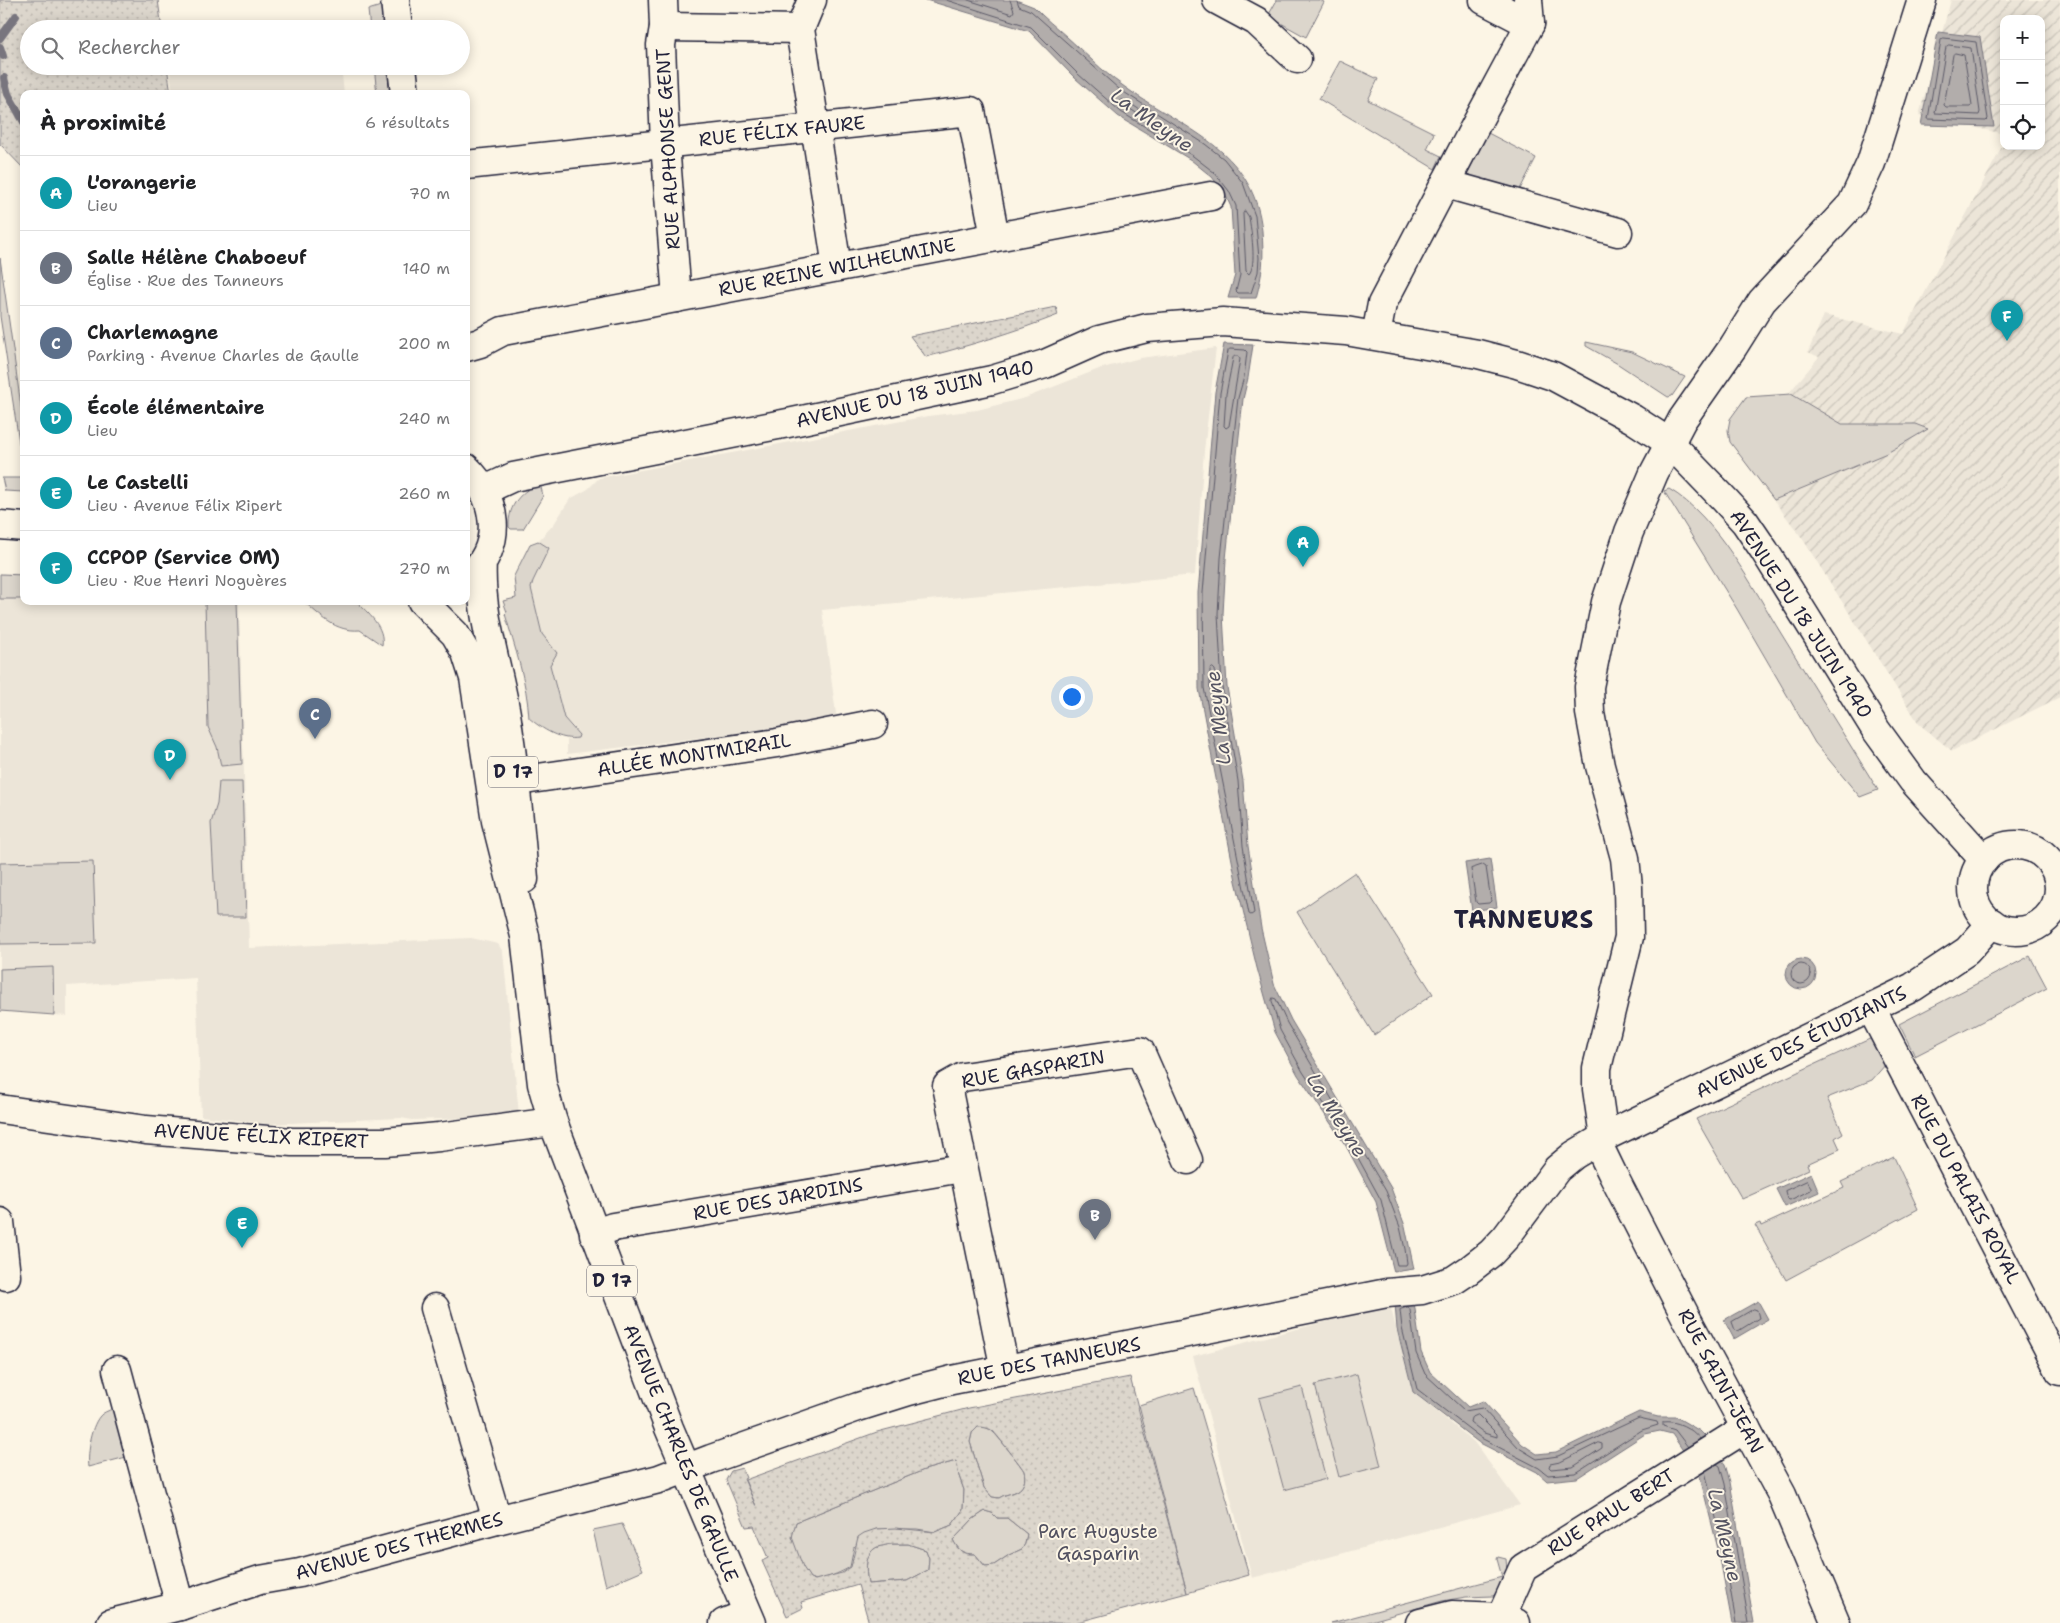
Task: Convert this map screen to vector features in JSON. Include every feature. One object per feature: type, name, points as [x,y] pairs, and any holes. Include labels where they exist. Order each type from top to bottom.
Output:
[{"type":"street","points":[[395,0],[397,20]]},
{"type":"street","name":"RUE ALPHONSE GENT","points":[[663,0],[664,27],[661,45],[677,298]]},
{"type":"street","points":[[812,0],[800,29],[837,267]]},
{"type":"street","points":[[1217,0],[1256,21],[1297,58]]},
{"type":"street","points":[[1376,335],[1382,304],[1446,182],[1529,12],[1484,0]]},
{"type":"street","name":"RUE SAINT-JEAN","points":[[1836,1623],[1782,1495],[1612,1175],[1601,1139],[1597,1096],[1597,1068],[1629,937],[1628,887],[1625,858],[1593,736],[1589,687],[1606,602],[1629,532],[1654,473],[1682,420],[1733,347],[1762,301],[1852,204],[1871,163],[1922,0]]},
{"type":"street","points":[[664,27],[800,29]]},
{"type":"street","points":[[403,75],[405,90]]},
{"type":"street","name":"RUE FÉLIX FAURE","points":[[470,165],[971,111],[995,237]]},
{"type":"street","points":[[1446,182],[1457,187],[1618,232]]},
{"type":"street","name":"RUE REINE WILHELMINE","points":[[470,346],[480,343],[503,331],[1211,196]]},
{"type":"street","name":"AVENUE DU 18 JUIN 1940","points":[[485,490],[513,477],[788,423],[992,380],[1045,364],[1099,340],[1147,328],[1223,322],[1264,324],[1376,335],[1478,354],[1553,376],[1634,419],[1670,443],[1745,522],[1876,730],[1913,781],[1984,860]]},
{"type":"street","name":"D 17","points":[[470,472],[485,490],[492,509],[493,529],[489,548],[474,570]]},
{"type":"street","points":[[0,525],[20,527]]},
{"type":"street","name":"AVENUE CHARLES DE GAULLE","points":[[474,570],[481,588],[484,611],[507,720],[520,817],[525,936],[542,1084],[553,1122],[594,1234],[686,1468],[741,1620]]},
{"type":"street","name":"AVENUE CHARLES DE GAULLE","points":[[426,605],[455,634],[466,653],[477,691],[496,821],[525,936]]},
{"type":"street","points":[[477,691],[497,762],[501,771],[507,777],[514,780]]},
{"type":"street","name":"ALLÉE MONTMIRAIL","points":[[514,780],[768,744],[873,724]]},
{"type":"street","points":[[2017,845],[2055,858],[2059,886],[2058,898],[2053,909],[2053,921],[2020,931],[2005,929],[1992,923],[1983,915],[1973,893],[1973,881],[1977,870],[1993,851],[2005,846],[2017,845]]},
{"type":"street","name":"AVENUE DES ÉTUDIANTS","points":[[1422,1290],[1454,1280],[1492,1253],[1558,1169],[1574,1155],[1601,1139],[1913,987],[1967,951],[1992,923]]},
{"type":"street","name":"RUE DU PALAIS ROYAL","points":[[1871,1008],[2060,1370]]},
{"type":"street","name":"RUE GASPARIN","points":[[1005,1370],[962,1168],[947,1086],[963,1077],[1140,1051],[1188,1160]]},
{"type":"street","name":"AVENUE FÉLIX RIPERT","points":[[0,1109],[146,1130],[292,1142],[385,1142],[553,1122]]},
{"type":"street","name":"RUE DES JARDINS","points":[[594,1234],[613,1227],[962,1168]]},
{"type":"street","points":[[0,1222],[6,1276]]},
{"type":"street","name":"RUE DES TANNEURS","points":[[686,1468],[909,1391],[1387,1293],[1422,1290]]},
{"type":"street","points":[[435,1308],[497,1520]]},
{"type":"street","points":[[117,1370],[180,1606]]},
{"type":"street","name":"RUE PAUL BERT","points":[[1508,1620],[1523,1568],[1746,1428]]},
{"type":"street","name":"AVENUE DES THERMES","points":[[112,1623],[180,1606],[260,1580],[300,1573],[659,1479],[686,1468]]},
{"type":"street","points":[[1420,1623],[1452,1615],[1508,1620]]},
{"type":"shaded area","points":[[1951,0],[2060,0],[2060,697],[1952,751],[1919,724],[1802,538],[1730,442],[1730,419],[1745,397],[1788,394],[1819,357],[1808,352],[1824,315],[1903,334],[2000,150],[2045,150],[2045,15],[2000,15],[2000,133],[1919,115]]},
{"type":"shaded area","points":[[170,75],[342,75],[344,90],[172,90]]},
{"type":"shaded area","points":[[1216,348],[1204,451],[1195,575],[822,610],[836,714],[830,722],[567,754],[567,740],[578,738],[576,730],[564,718],[550,664],[548,642],[542,634],[531,588],[549,548],[538,541],[554,524],[570,499],[588,489],[599,478],[928,416],[977,410],[1025,398],[1099,369],[1140,358]]},
{"type":"shaded area","points":[[0,573],[20,574],[20,605],[239,605],[249,948],[471,938],[498,944],[503,952],[519,1114],[471,1118],[412,1120],[401,1118],[267,1124],[201,1116],[196,978],[67,986],[67,1016],[0,1011]]},
{"type":"shaded area","points":[[1390,1305],[1413,1392],[1474,1442],[1520,1505],[1252,1578],[1193,1356]]},
{"type":"green space","points":[[0,0],[158,0],[161,20],[20,20],[20,75],[168,75],[170,90],[20,90],[20,165],[0,144]]},
{"type":"green space","points":[[1277,0],[1320,0],[1324,2],[1306,37],[1268,16]]},
{"type":"green space","points":[[381,6],[382,20],[369,20],[368,10]]},
{"type":"green space","points":[[1340,61],[1378,79],[1368,100],[1434,133],[1427,149],[1441,156],[1435,169],[1319,99]]},
{"type":"green space","points":[[375,75],[388,75],[390,90],[377,90]]},
{"type":"green space","points":[[1488,133],[1536,158],[1517,195],[1463,182]]},
{"type":"green space","points":[[0,258],[20,399],[20,449],[0,316]]},
{"type":"green space","points":[[1056,307],[1058,315],[993,338],[926,357],[910,336]]},
{"type":"green space","points":[[1586,342],[1632,352],[1685,377],[1672,396],[1668,397],[1618,364],[1586,346]]},
{"type":"green space","points":[[1791,394],[1842,424],[1915,424],[1928,429],[1887,453],[1774,500],[1730,442],[1728,430],[1730,419],[1746,397]]},
{"type":"green space","points":[[2,478],[20,478],[20,492],[5,491]]},
{"type":"green space","points":[[540,483],[543,496],[523,529],[511,529],[509,527],[509,519],[513,506],[527,490]]},
{"type":"green space","points":[[1669,489],[1686,501],[1703,517],[1733,555],[1878,790],[1860,797],[1815,743],[1737,609],[1664,491]]},
{"type":"green space","points":[[538,541],[549,548],[531,588],[542,634],[557,653],[550,665],[564,718],[579,735],[578,738],[558,736],[529,718],[523,678],[505,614],[507,612],[503,601],[516,598],[514,576],[530,544]]},
{"type":"green space","points":[[0,574],[20,575],[20,599],[0,599]]},
{"type":"green space","points":[[205,605],[237,605],[242,764],[221,766],[217,747],[208,727]]},
{"type":"green space","points":[[308,605],[360,605],[378,626],[381,632],[382,645],[360,630],[336,626]]},
{"type":"green space","points":[[219,782],[242,782],[246,917],[216,917],[211,823],[217,804]]},
{"type":"green space","points":[[93,861],[96,943],[0,944],[0,863]]},
{"type":"green space","points":[[1355,872],[1433,994],[1374,1035],[1297,912]]},
{"type":"green space","points":[[2030,956],[2047,988],[1915,1056],[1899,1024]]},
{"type":"green space","points":[[53,967],[54,1015],[0,1011],[0,969]]},
{"type":"green space","points":[[1874,1037],[1886,1064],[1872,1080],[1827,1098],[1843,1133],[1835,1138],[1840,1149],[1807,1164],[1809,1169],[1742,1199],[1696,1119]]},
{"type":"green space","points":[[1894,1157],[1918,1209],[1786,1280],[1755,1225],[1760,1223],[1761,1226],[1844,1188],[1841,1182]]},
{"type":"green space","points":[[1357,1374],[1381,1466],[1339,1477],[1315,1385]]},
{"type":"green space","name":"Parc Auguste Gasparin","points":[[1130,1377],[1187,1593],[1074,1623],[869,1623],[858,1585],[801,1602],[803,1608],[787,1616],[762,1561],[768,1558],[754,1526],[746,1527],[726,1480],[731,1471],[742,1468],[746,1478],[744,1479],[756,1506],[745,1480],[877,1432],[969,1408]],"holes":[[[978,1427],[990,1429],[995,1433],[1024,1471],[1024,1482],[1019,1490],[999,1498],[992,1497],[984,1488],[970,1442],[972,1433]],[[956,1461],[964,1490],[963,1510],[952,1525],[935,1532],[896,1528],[876,1529],[864,1533],[858,1537],[851,1567],[842,1573],[815,1580],[810,1578],[803,1567],[792,1537],[796,1522],[924,1470]],[[985,1511],[992,1513],[997,1518],[1007,1518],[1027,1534],[1025,1544],[1022,1549],[994,1565],[985,1566],[975,1554],[967,1554],[962,1551],[953,1540],[973,1519]],[[889,1544],[908,1544],[926,1550],[929,1558],[928,1570],[907,1581],[868,1584],[867,1561],[875,1548]]]},
{"type":"green space","points":[[1302,1387],[1326,1479],[1284,1490],[1259,1398]]},
{"type":"green space","points":[[1194,1388],[1249,1575],[1187,1593],[1139,1405]]},
{"type":"green space","points":[[117,1407],[130,1456],[88,1467],[89,1447],[95,1424],[102,1414]]},
{"type":"green space","points":[[978,1426],[993,1432],[1024,1471],[1024,1483],[1019,1490],[999,1498],[992,1497],[984,1488],[970,1442],[972,1433]]},
{"type":"green space","points":[[956,1461],[964,1490],[963,1510],[952,1525],[935,1532],[917,1529],[876,1529],[854,1547],[850,1567],[830,1576],[818,1579],[810,1578],[799,1559],[792,1538],[796,1522],[924,1470]]},
{"type":"green space","points":[[985,1511],[992,1513],[997,1518],[1007,1518],[1027,1534],[1022,1549],[994,1565],[985,1566],[975,1554],[959,1549],[953,1540],[973,1519]]},
{"type":"green space","points":[[622,1524],[643,1570],[606,1586],[593,1530]]},
{"type":"green space","points":[[889,1544],[908,1544],[926,1550],[929,1558],[928,1570],[907,1581],[868,1584],[866,1570],[871,1552],[875,1548]]},
{"type":"green space","points":[[1498,1557],[1506,1559],[1506,1575],[1503,1584],[1493,1596],[1466,1597],[1442,1601],[1364,1623],[1331,1623],[1502,1577]]},
{"type":"water","name":"La Meyne","points":[[926,0],[1016,0],[1034,7],[1115,80],[1190,128],[1229,159],[1245,179],[1256,202],[1262,231],[1262,265],[1256,298],[1228,298],[1235,275],[1231,207],[1225,194],[1212,177],[1191,160],[1118,116],[1075,78],[1029,31]]},
{"type":"water","points":[[1938,32],[1980,37],[1994,127],[1921,125]]},
{"type":"water","name":"La Meyne","points":[[1224,344],[1253,345],[1243,399],[1226,559],[1223,614],[1227,687],[1243,781],[1248,846],[1261,928],[1274,984],[1291,1020],[1391,1188],[1405,1226],[1414,1269],[1394,1272],[1376,1202],[1346,1146],[1298,1075],[1275,1032],[1236,881],[1199,689],[1198,593],[1215,392]]},
{"type":"water","points":[[1490,859],[1497,907],[1472,911],[1465,863]]},
{"type":"water","points":[[1801,959],[1812,963],[1816,974],[1812,985],[1801,989],[1790,985],[1786,974],[1790,963]]},
{"type":"water","points":[[1811,1173],[1819,1192],[1785,1207],[1776,1189]]},
{"type":"water","points":[[1758,1301],[1768,1319],[1734,1339],[1724,1320]]},
{"type":"water","points":[[1414,1302],[1421,1352],[1430,1372],[1468,1407],[1483,1401],[1522,1444],[1537,1454],[1556,1452],[1639,1412],[1658,1417],[1676,1417],[1700,1431],[1710,1441],[1686,1455],[1672,1434],[1660,1431],[1645,1434],[1577,1478],[1547,1481],[1537,1472],[1478,1442],[1413,1392],[1397,1329],[1395,1304]]},
{"type":"water","name":"La Meyne","points":[[1719,1457],[1725,1464],[1730,1482],[1754,1623],[1732,1623],[1719,1553],[1698,1469]]},
{"type":"waterway","points":[[0,38],[16,16]]},
{"type":"waterway","points":[[0,47],[3,56]]},
{"type":"waterway","points":[[4,78],[8,94],[20,115]]},
{"type":"place","name":"CCPOP (Service OM)","points":[[2007,341]]},
{"type":"place","name":"L'orangerie","points":[[1303,567]]},
{"type":"place","name":"Charlemagne","points":[[315,739]]},
{"type":"place","name":"École élémentaire","points":[[170,780]]},
{"type":"place","name":"Salle Hélène Chaboeuf","points":[[1095,1240]]},
{"type":"place","name":"Le Castelli","points":[[242,1248]]},
{"type":"district","name":"TANNEURS","points":[[1524,920]]}]
